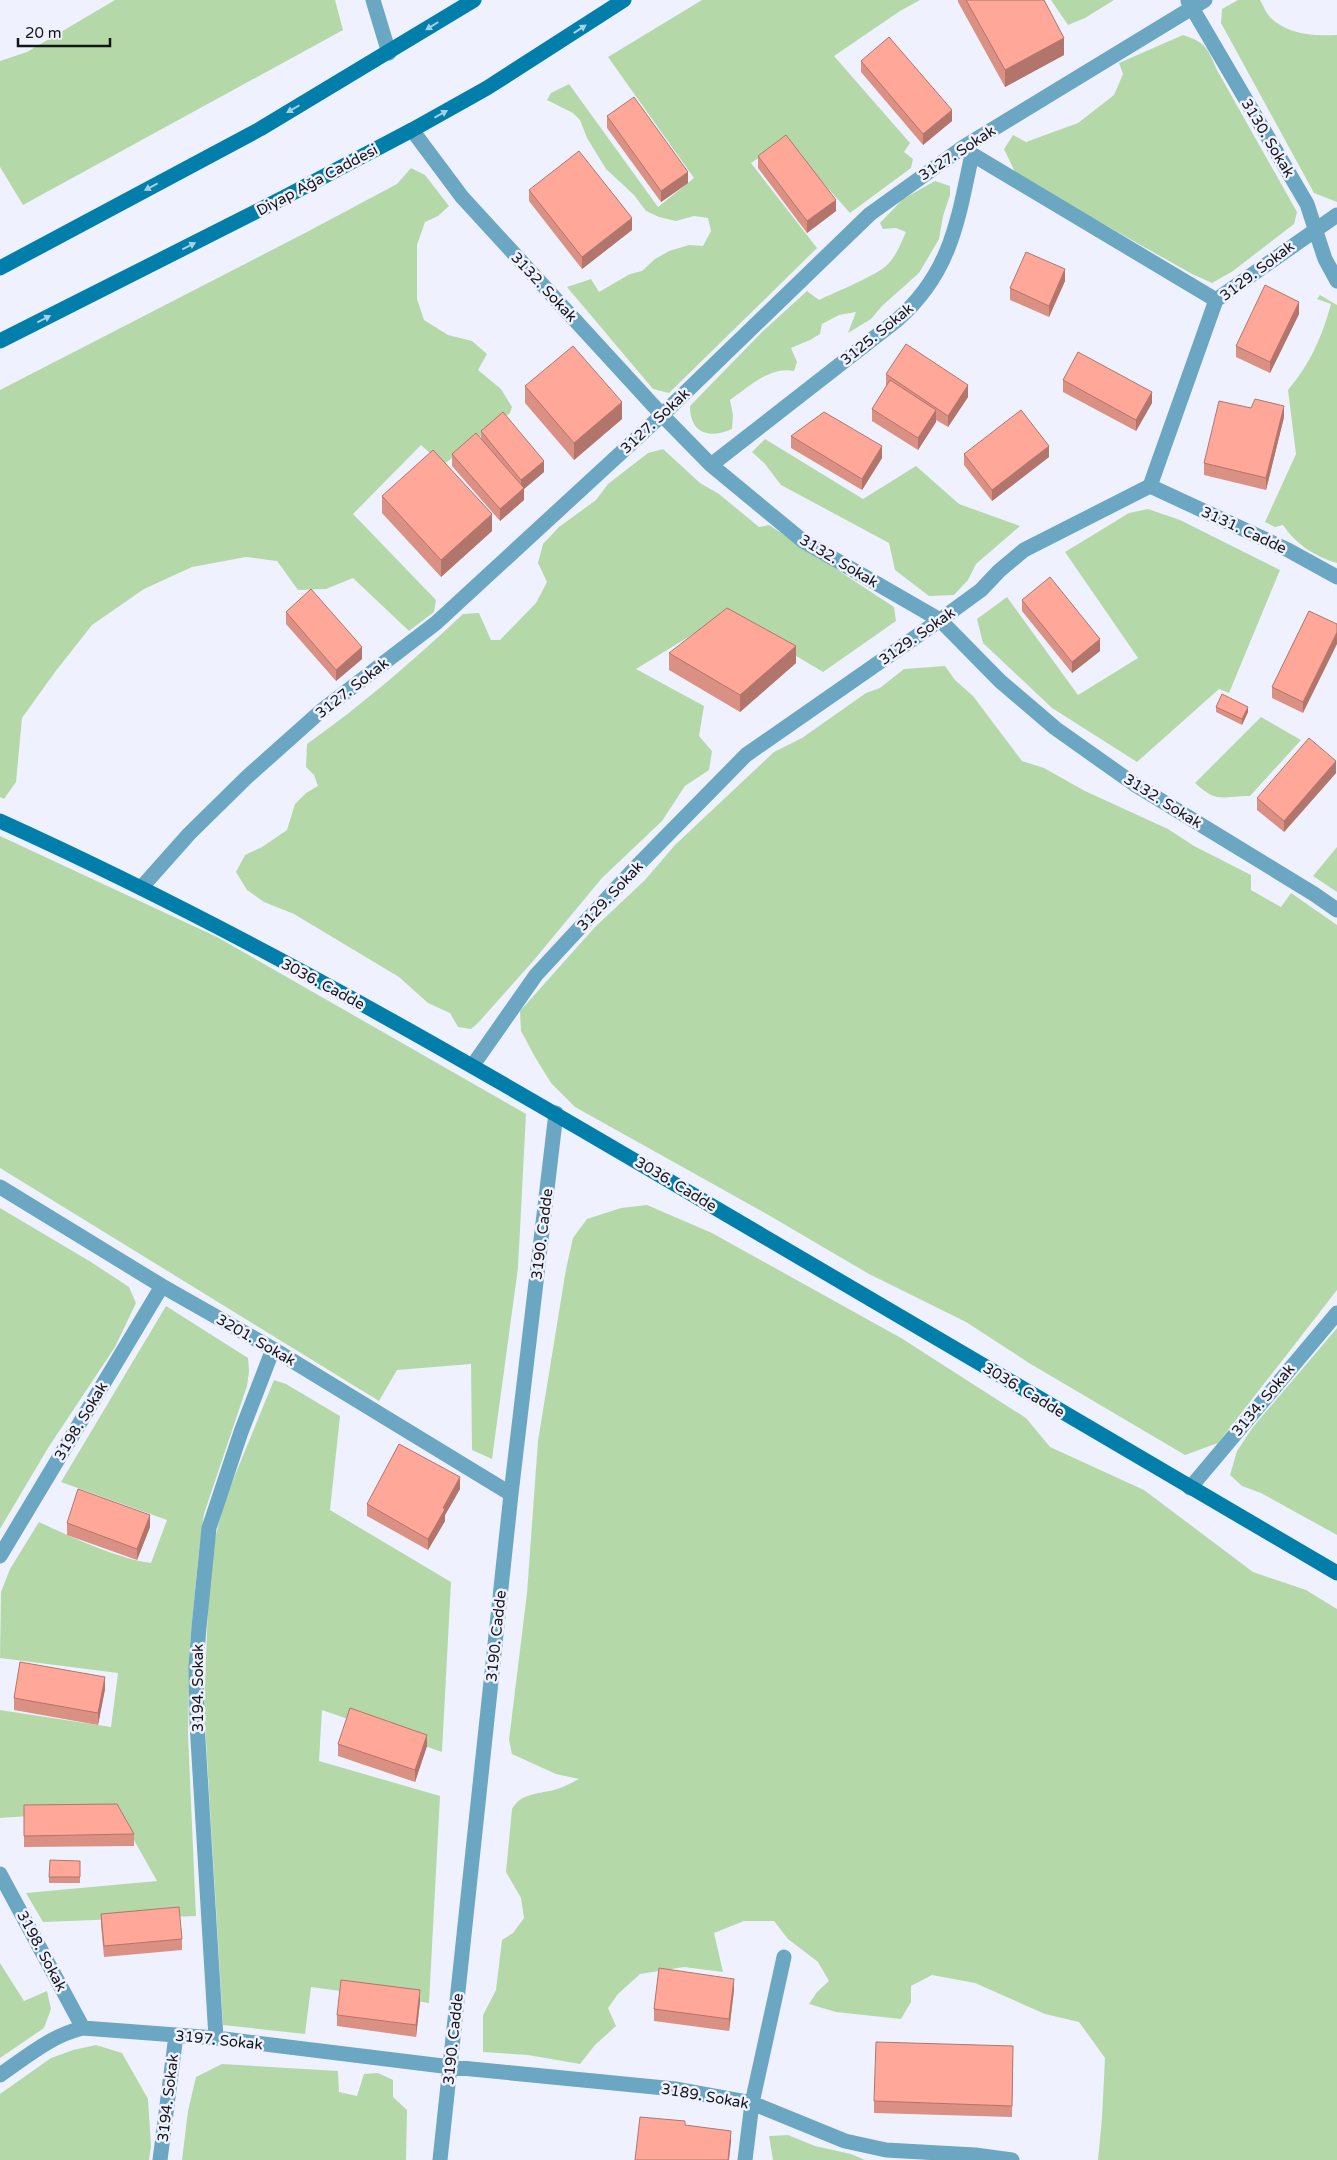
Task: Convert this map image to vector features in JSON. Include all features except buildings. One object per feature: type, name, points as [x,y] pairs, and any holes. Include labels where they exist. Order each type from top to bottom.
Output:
[{"type":"street","points":[[373,0],[390,53]]},
{"type":"street","points":[[0,268],[260,128],[390,53],[474,0]]},
{"type":"street","name":"Diyap Ağa Caddesi","points":[[0,341],[283,198],[412,130],[487,88],[624,0]]},
{"type":"street","name":"3127. Sokak","points":[[141,888],[189,834],[292,736],[321,711],[436,623],[662,415],[870,214],[1190,4],[1205,0]]},
{"type":"street","name":"3130. Sokak","points":[[1190,4],[1307,204],[1325,259],[1337,281]]},
{"type":"street","name":"3132. Sokak","points":[[412,130],[462,197],[662,415],[711,465],[803,541],[940,620],[1000,681],[1055,728],[1134,784],[1337,910]]},
{"type":"street","points":[[967,151],[1216,300]]},
{"type":"street","name":"3125. Sokak","points":[[711,465],[897,320],[923,294],[944,261],[958,223],[967,151]]},
{"type":"street","name":"3129. Sokak","points":[[473,1065],[536,975],[635,868],[746,755],[981,590],[999,571],[1024,550],[1150,486],[1216,300],[1337,215]]},
{"type":"street","name":"3131. Cadde","points":[[1150,486],[1288,550],[1337,577]]},
{"type":"street","name":"3036. Cadde","points":[[0,821],[141,888],[473,1065],[1337,1573]]},
{"type":"street","name":"3190. Cadde","points":[[440,2160],[511,1494],[556,1113]]},
{"type":"street","name":"3201. Sokak","points":[[0,1187],[511,1494]]},
{"type":"street","name":"3198. Sokak","points":[[0,1556],[162,1286]]},
{"type":"street","name":"3134. Sokak","points":[[1190,1488],[1337,1313]]},
{"type":"street","name":"3194. Sokak","points":[[216,2038],[197,1722],[196,1667],[199,1628],[210,1528],[240,1432],[273,1350]]},
{"type":"street","name":"3198. Sokak","points":[[0,1874],[83,2028]]},
{"type":"street","points":[[745,2160],[752,2103],[784,1957]]},
{"type":"street","name":"3197. Sokak","points":[[0,2075],[54,2039],[69,2031],[83,2028],[216,2038],[451,2067]]},
{"type":"street","name":"3194. Sokak","points":[[160,2160],[176,2035]]},
{"type":"street","name":"3189. Sokak","points":[[451,2067],[674,2089],[752,2103],[837,2138],[886,2150],[975,2155],[1012,2160]]},
{"type":"green space","points":[[115,0],[335,0],[343,30],[23,205],[0,167],[0,61],[27,52]]},
{"type":"green space","points":[[702,0],[920,0],[900,11],[834,56],[910,143],[904,152],[913,159],[911,168],[850,213],[785,140],[751,163],[817,248],[669,393],[653,389],[567,287],[591,279],[599,292],[630,274],[642,271],[655,259],[669,251],[689,245],[703,246],[711,231],[708,218],[694,216],[676,221],[659,217],[646,211],[634,195],[606,169],[587,138],[580,120],[573,113],[547,100],[551,93],[569,84],[658,207],[694,178],[608,57]]},
{"type":"green space","points":[[1051,0],[1114,0],[1085,18],[1068,25]]},
{"type":"green space","points":[[1238,0],[1260,0],[1270,17],[1285,28],[1293,31],[1319,35],[1337,35],[1337,202],[1314,193],[1221,23],[1222,9]]},
{"type":"green space","points":[[1183,35],[1197,40],[1205,47],[1297,212],[1294,224],[1233,271],[1212,283],[1192,274],[1036,186],[1015,172],[1004,149],[1013,135],[1026,142],[1078,123],[1114,95],[1123,74],[1119,63]]},
{"type":"green space","points":[[411,168],[425,175],[449,206],[438,216],[425,222],[417,245],[417,299],[424,320],[448,335],[472,341],[487,354],[478,370],[501,389],[512,407],[510,413],[443,465],[421,445],[353,514],[436,600],[434,612],[409,631],[353,578],[326,589],[298,590],[277,561],[246,557],[192,567],[144,589],[92,625],[22,718],[16,782],[4,799],[0,797],[0,390],[397,184]]},
{"type":"green space","points":[[935,181],[950,186],[950,195],[943,216],[939,239],[919,273],[882,306],[871,319],[848,333],[856,312],[839,315],[822,324],[820,334],[791,348],[797,362],[794,371],[785,370],[768,375],[730,400],[733,415],[732,429],[709,434],[697,428],[693,423],[690,406],[762,332],[807,291],[819,300],[867,278],[889,263],[897,252],[906,232],[896,228],[883,229],[880,223],[903,199]]},
{"type":"green space","points":[[1320,295],[1337,305],[1337,563],[1307,549],[1283,525],[1275,527],[1265,522],[1296,454],[1288,390],[1309,360],[1324,328],[1331,304],[1317,299]]},
{"type":"green space","points":[[765,439],[863,499],[916,466],[959,504],[1020,526],[976,564],[968,580],[954,595],[929,596],[895,570],[889,543],[781,485],[765,464],[752,452]]},
{"type":"green space","points":[[663,449],[700,483],[719,494],[759,527],[769,525],[894,607],[896,621],[823,672],[726,614],[636,669],[704,706],[699,736],[712,751],[709,770],[685,786],[662,821],[602,878],[534,960],[478,1023],[471,1029],[458,1027],[450,1013],[428,1003],[399,977],[294,914],[264,902],[247,890],[236,872],[245,855],[262,847],[287,830],[295,804],[306,793],[318,786],[314,775],[306,767],[307,744],[387,682],[463,614],[479,613],[491,640],[500,640],[536,603],[547,582],[538,563],[543,544],[559,527],[596,500],[608,484],[648,453]]},
{"type":"green space","points":[[1148,509],[1180,520],[1280,570],[1229,693],[1219,689],[1137,762],[1052,708],[983,643],[977,619],[1007,597],[1078,695],[1138,658],[1065,552],[1129,513]]},
{"type":"green space","points":[[945,666],[955,680],[973,696],[1022,761],[1044,768],[1085,791],[1168,829],[1194,846],[1251,875],[1251,890],[1281,907],[1291,893],[1337,925],[1337,1290],[1218,1443],[1185,1455],[1029,1363],[966,1322],[869,1274],[765,1213],[575,1107],[551,1083],[521,1031],[520,1011],[595,927],[645,880],[675,845],[774,752],[802,738],[866,693],[880,688],[904,669]]},
{"type":"green space","points":[[1261,717],[1301,740],[1250,796],[1215,796],[1209,794],[1195,783]]},
{"type":"green space","points":[[0,836],[217,937],[526,1114],[518,1268],[492,1459],[472,1450],[471,1364],[397,1370],[379,1401],[0,1168]]},
{"type":"green space","points":[[1337,847],[1337,892],[1313,876]]},
{"type":"green space","points":[[647,1205],[712,1233],[901,1338],[1026,1418],[1050,1447],[1144,1490],[1253,1572],[1306,1590],[1337,1609],[1337,2160],[1098,2160],[1105,2058],[1079,2022],[1045,2014],[975,1983],[932,1975],[911,1986],[911,2002],[901,2019],[836,2012],[809,2004],[817,1992],[829,1981],[818,1962],[788,1939],[774,1921],[744,1921],[714,1933],[723,1972],[684,1967],[640,1974],[618,1994],[608,2008],[616,2026],[595,2045],[580,2064],[528,2055],[483,2052],[483,2015],[496,1990],[502,1940],[513,1933],[524,1918],[521,1898],[506,1872],[512,1809],[525,1797],[557,1789],[579,1779],[556,1774],[512,1754],[509,1740],[527,1593],[538,1441],[566,1269],[573,1238],[587,1219],[621,1208]]},
{"type":"green space","points":[[0,1208],[129,1287],[136,1303],[115,1347],[48,1448],[0,1529]]},
{"type":"green space","points":[[166,1306],[248,1358],[249,1371],[247,1386],[204,1514],[190,1643],[188,1734],[196,1916],[43,1922],[26,1893],[157,1881],[117,1810],[0,1818],[0,1710],[111,1727],[118,1673],[0,1658],[1,1592],[10,1569],[39,1522],[109,1552],[151,1563],[167,1520],[61,1482]]},
{"type":"green space","points":[[1337,1328],[1337,1535],[1261,1493],[1242,1486],[1230,1475],[1237,1451],[1253,1427]]},
{"type":"green space","points":[[274,1380],[286,1384],[340,1416],[330,1510],[451,1582],[442,1752],[322,1710],[319,1761],[440,1796],[429,2003],[311,1987],[305,2034],[223,2025],[204,1707],[208,1605],[214,1543],[224,1502]]},
{"type":"green space","points":[[0,1963],[24,2001],[47,1991],[51,2009],[44,2028],[0,2058]]},
{"type":"green space","points":[[96,2045],[122,2053],[148,2099],[151,2146],[149,2160],[0,2160],[0,2094],[51,2058],[73,2050]]},
{"type":"green space","points":[[222,2064],[338,2071],[339,2092],[357,2096],[364,2074],[378,2073],[393,2080],[393,2097],[407,2110],[406,2160],[182,2160],[188,2111],[196,2077]]},
{"type":"green space","points":[[788,2135],[815,2146],[851,2154],[865,2160],[773,2160],[769,2136]]}]
